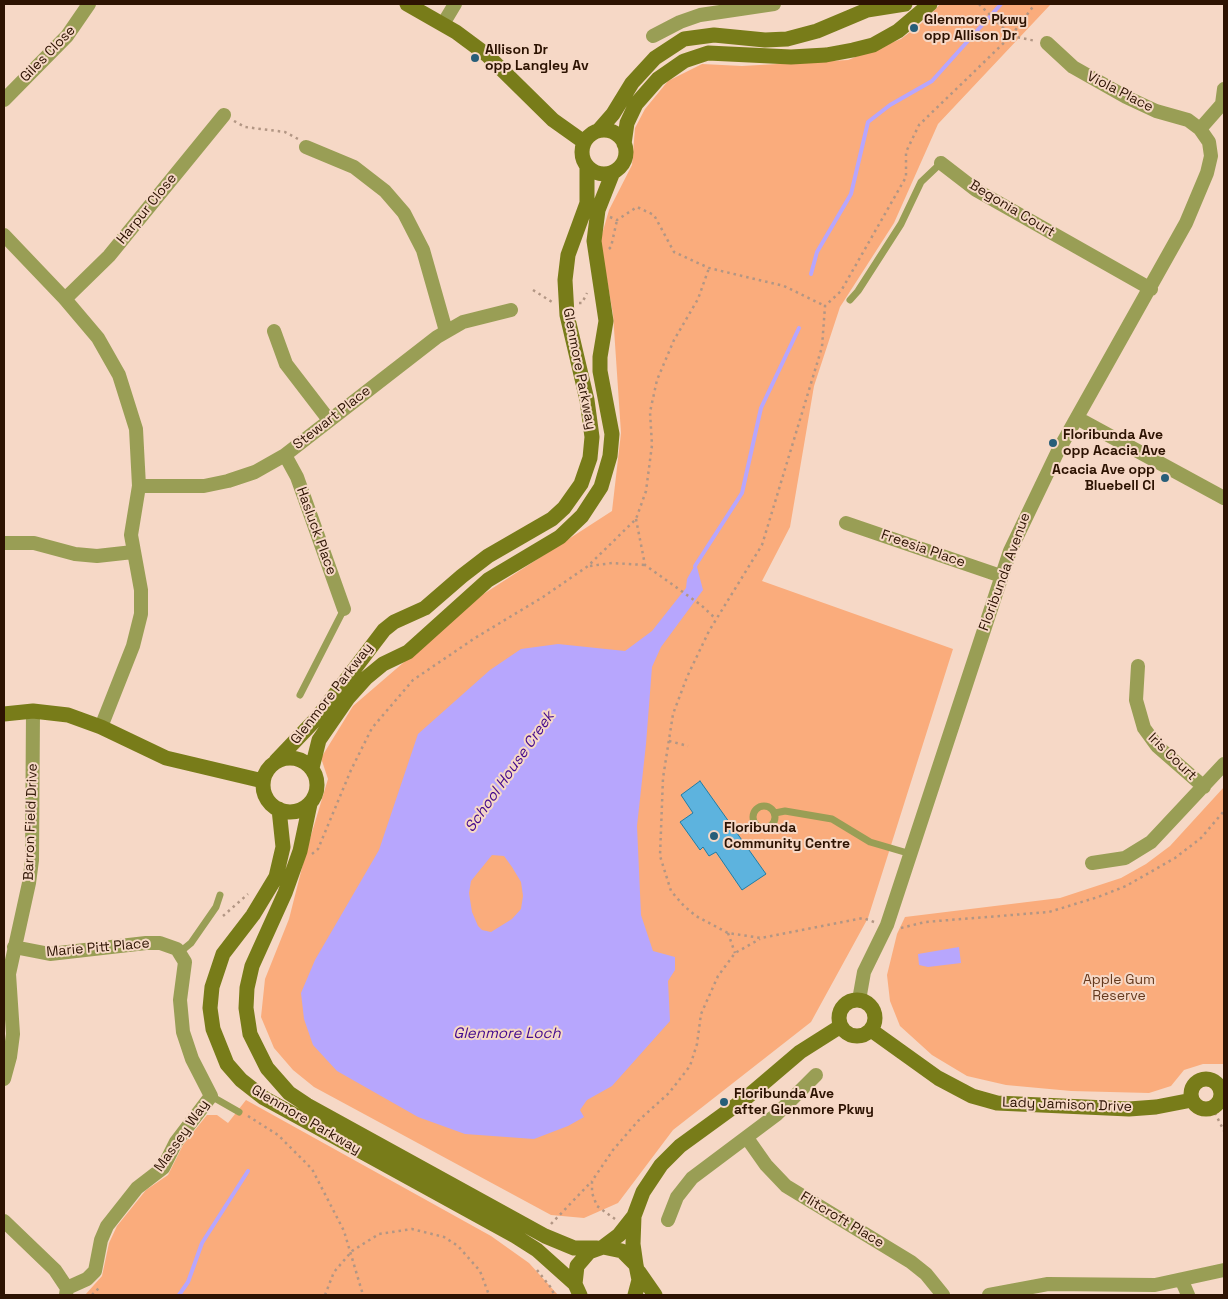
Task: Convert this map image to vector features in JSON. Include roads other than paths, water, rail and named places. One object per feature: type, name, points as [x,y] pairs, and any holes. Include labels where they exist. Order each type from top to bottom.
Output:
[{"type":"main road","points":[[407,4],[443,24],[487,55],[553,120],[584,142]]},
{"type":"main road","points":[[599,130],[607,122],[632,84],[649,64],[684,39],[714,34],[765,40],[787,39],[816,31],[867,10],[905,4]]},
{"type":"main road","points":[[624,144],[614,132],[599,130],[593,132],[584,142],[582,155],[587,167],[600,174],[613,172],[624,160],[627,123],[636,104],[658,79],[684,61],[708,53],[791,58],[826,55],[853,50],[873,44],[898,31],[930,4]]},
{"type":"main road","name":"Glenmore Parkway","points":[[276,761],[317,718],[384,630],[398,620],[425,608],[488,556],[552,519],[564,508],[581,484],[590,458],[592,437],[587,400],[566,305],[566,268],[586,203],[587,167]]},
{"type":"main road","name":"Glenmore Parkway","points":[[312,768],[319,740],[344,704],[366,678],[384,664],[408,652],[488,580],[560,537],[576,522],[595,498],[606,471],[612,444],[610,422],[600,371],[600,357],[606,321],[594,241],[598,210],[613,172]]},
{"type":"main road","points":[[4,714],[33,711],[68,715],[101,726],[166,758],[263,781]]},
{"type":"main road","points":[[286,758],[297,758],[312,768],[318,786],[316,796],[310,804],[293,812],[279,810],[268,801],[264,792],[263,781],[269,767],[276,761],[286,758]]},
{"type":"main road","name":"Glenmore Parkway","points":[[310,804],[300,850],[249,976],[246,1008],[250,1034],[267,1068],[289,1093],[386,1157],[538,1250],[577,1291]]},
{"type":"main road","name":"Glenmore Parkway","points":[[279,810],[283,847],[276,877],[253,916],[228,946],[216,969],[210,1008],[214,1036],[227,1064],[249,1088],[545,1236],[574,1248],[585,1250],[613,1247],[622,1251],[656,1295]]},
{"type":"main road","points":[[859,1000],[869,1004],[875,1014],[874,1025],[871,1030],[858,1036],[848,1034],[841,1026],[840,1010],[848,1002],[859,1000]]},
{"type":"main road","points":[[577,1291],[577,1266],[589,1252],[600,1248],[630,1221],[654,1174],[674,1151],[746,1098],[800,1052],[841,1026]]},
{"type":"main road","name":"Lady Jamison Drive","points":[[871,1030],[938,1078],[972,1096],[997,1103],[1129,1109],[1156,1108],[1192,1100]]},
{"type":"main road","points":[[1200,1080],[1214,1081],[1222,1087],[1219,1101],[1212,1107],[1203,1108],[1192,1100],[1193,1086],[1200,1080]]},
{"type":"main road","points":[[630,1221],[639,1280],[635,1295]]},
{"type":"street","name":"Giles Close","points":[[4,100],[67,36],[88,4]]},
{"type":"street","points":[[443,24],[455,4]]},
{"type":"street","points":[[653,36],[680,22],[700,15],[774,4]]},
{"type":"street","name":"Viola Place","points":[[1047,42],[1073,67],[1126,97],[1156,111],[1188,120],[1200,129]]},
{"type":"street","points":[[1200,129],[1222,104],[1224,88]]},
{"type":"street","name":"Harpur Close","points":[[65,298],[109,256],[224,115]]},
{"type":"street","name":"Floribunda Avenue","points":[[859,1000],[864,972],[887,925],[1001,576],[1024,518],[1077,418],[1186,223],[1207,173],[1210,148],[1200,129]]},
{"type":"street","points":[[306,147],[354,167],[385,191],[404,213],[423,250],[446,331]]},
{"type":"street","name":"Begonia Court","points":[[941,163],[976,190],[1150,288]]},
{"type":"street","points":[[4,235],[91,327],[106,349],[125,389],[136,429],[139,486],[131,528],[133,552],[141,590],[139,624],[131,652],[101,726]]},
{"type":"street","name":"Stewart Place","points":[[139,486],[192,486],[228,481],[255,472],[285,455],[446,331],[471,319],[511,310]]},
{"type":"street","points":[[274,331],[286,364],[329,420]]},
{"type":"street","points":[[1077,418],[1224,498]]},
{"type":"street","name":"Hasluck Place","points":[[285,455],[297,477],[344,609]]},
{"type":"street","name":"Freesia Place","points":[[846,523],[1001,576]]},
{"type":"street","points":[[4,543],[34,543],[75,554],[97,556],[133,552]]},
{"type":"street","name":"Iris Court","points":[[1138,666],[1136,700],[1144,728],[1156,746],[1204,787]]},
{"type":"street","name":"Barron Field Drive","points":[[4,1078],[12,1040],[8,989],[14,947],[31,872],[33,711]]},
{"type":"street","points":[[1092,863],[1117,860],[1142,849],[1165,830],[1224,764]]},
{"type":"street","name":"Marie Pitt Place","points":[[14,947],[56,954],[153,943],[173,947],[180,952]]},
{"type":"street","points":[[180,952],[185,962],[180,1000],[183,1032],[188,1049],[211,1096]]},
{"type":"street","points":[[668,1220],[672,1206],[686,1184],[700,1171],[748,1138],[791,1102],[816,1075]]},
{"type":"street","name":"Massey Way","points":[[67,1292],[96,1271],[101,1240],[107,1226],[137,1188],[163,1168],[176,1142],[211,1096]]},
{"type":"street","name":"Flitcroft Place","points":[[748,1138],[766,1165],[786,1186],[911,1262],[929,1278],[943,1295]]},
{"type":"street","points":[[4,1221],[50,1264],[67,1292]]},
{"type":"street","points":[[988,1295],[1026,1291],[1056,1284],[1141,1286],[1182,1281],[1224,1270]]},
{"type":"street","points":[[1182,1281],[1188,1295]]},
{"type":"lane","name":"Begonia Court","points":[[850,300],[858,291],[901,224],[921,182],[941,163]]},
{"type":"lane","points":[[300,695],[344,609]]},
{"type":"lane","points":[[775,813],[785,811],[832,819],[870,842],[911,854]]},
{"type":"lane","points":[[180,952],[191,943],[216,907],[220,895]]},
{"type":"lane","points":[[211,1096],[239,1112]]},
{"type":"water","name":"Glenmore Loch","points":[[696,563],[703,590],[661,647],[652,667],[637,826],[641,915],[653,951],[675,957],[675,970],[668,981],[670,1021],[612,1086],[587,1100],[580,1110],[584,1117],[568,1126],[534,1139],[465,1134],[418,1117],[337,1071],[313,1045],[304,1019],[301,993],[315,960],[379,850],[418,734],[490,670],[521,649],[558,644],[625,651],[652,631],[686,588],[687,579]],"holes":[[[492,855],[504,856],[521,882],[523,896],[521,909],[512,919],[491,932],[482,930],[478,926],[472,912],[469,893],[471,881]]]},
{"type":"water","points":[[959,947],[961,963],[928,967],[919,965],[918,954]]},
{"type":"waterway","name":"School House Creek","points":[[811,274],[817,252],[851,194],[868,122],[890,105],[932,81],[1001,4]]},
{"type":"waterway","name":"School House Creek","points":[[695,566],[742,493],[761,408],[799,328]]},
{"type":"waterway","name":"School House Creek","points":[[179,1295],[188,1282],[202,1243],[248,1171]]},
{"type":"place","name":"Glenmore Pkwy opp Allison Dr","points":[[914,28]]},
{"type":"place","name":"Allison Dr opp Langley Av","points":[[475,58]]},
{"type":"place","name":"Floribunda Ave opp Acacia Ave","points":[[1053,443]]},
{"type":"place","name":"Acacia Ave opp Bluebell Cl","points":[[1165,478]]},
{"type":"place","name":"Floribunda Community Centre","points":[[714,836]]},
{"type":"place","name":"Floribunda Ave after Glenmore Pkwy","points":[[724,1102]]},
{"type":"park label","name":"Apple Gum Reserve","points":[[1119,988]]}]
